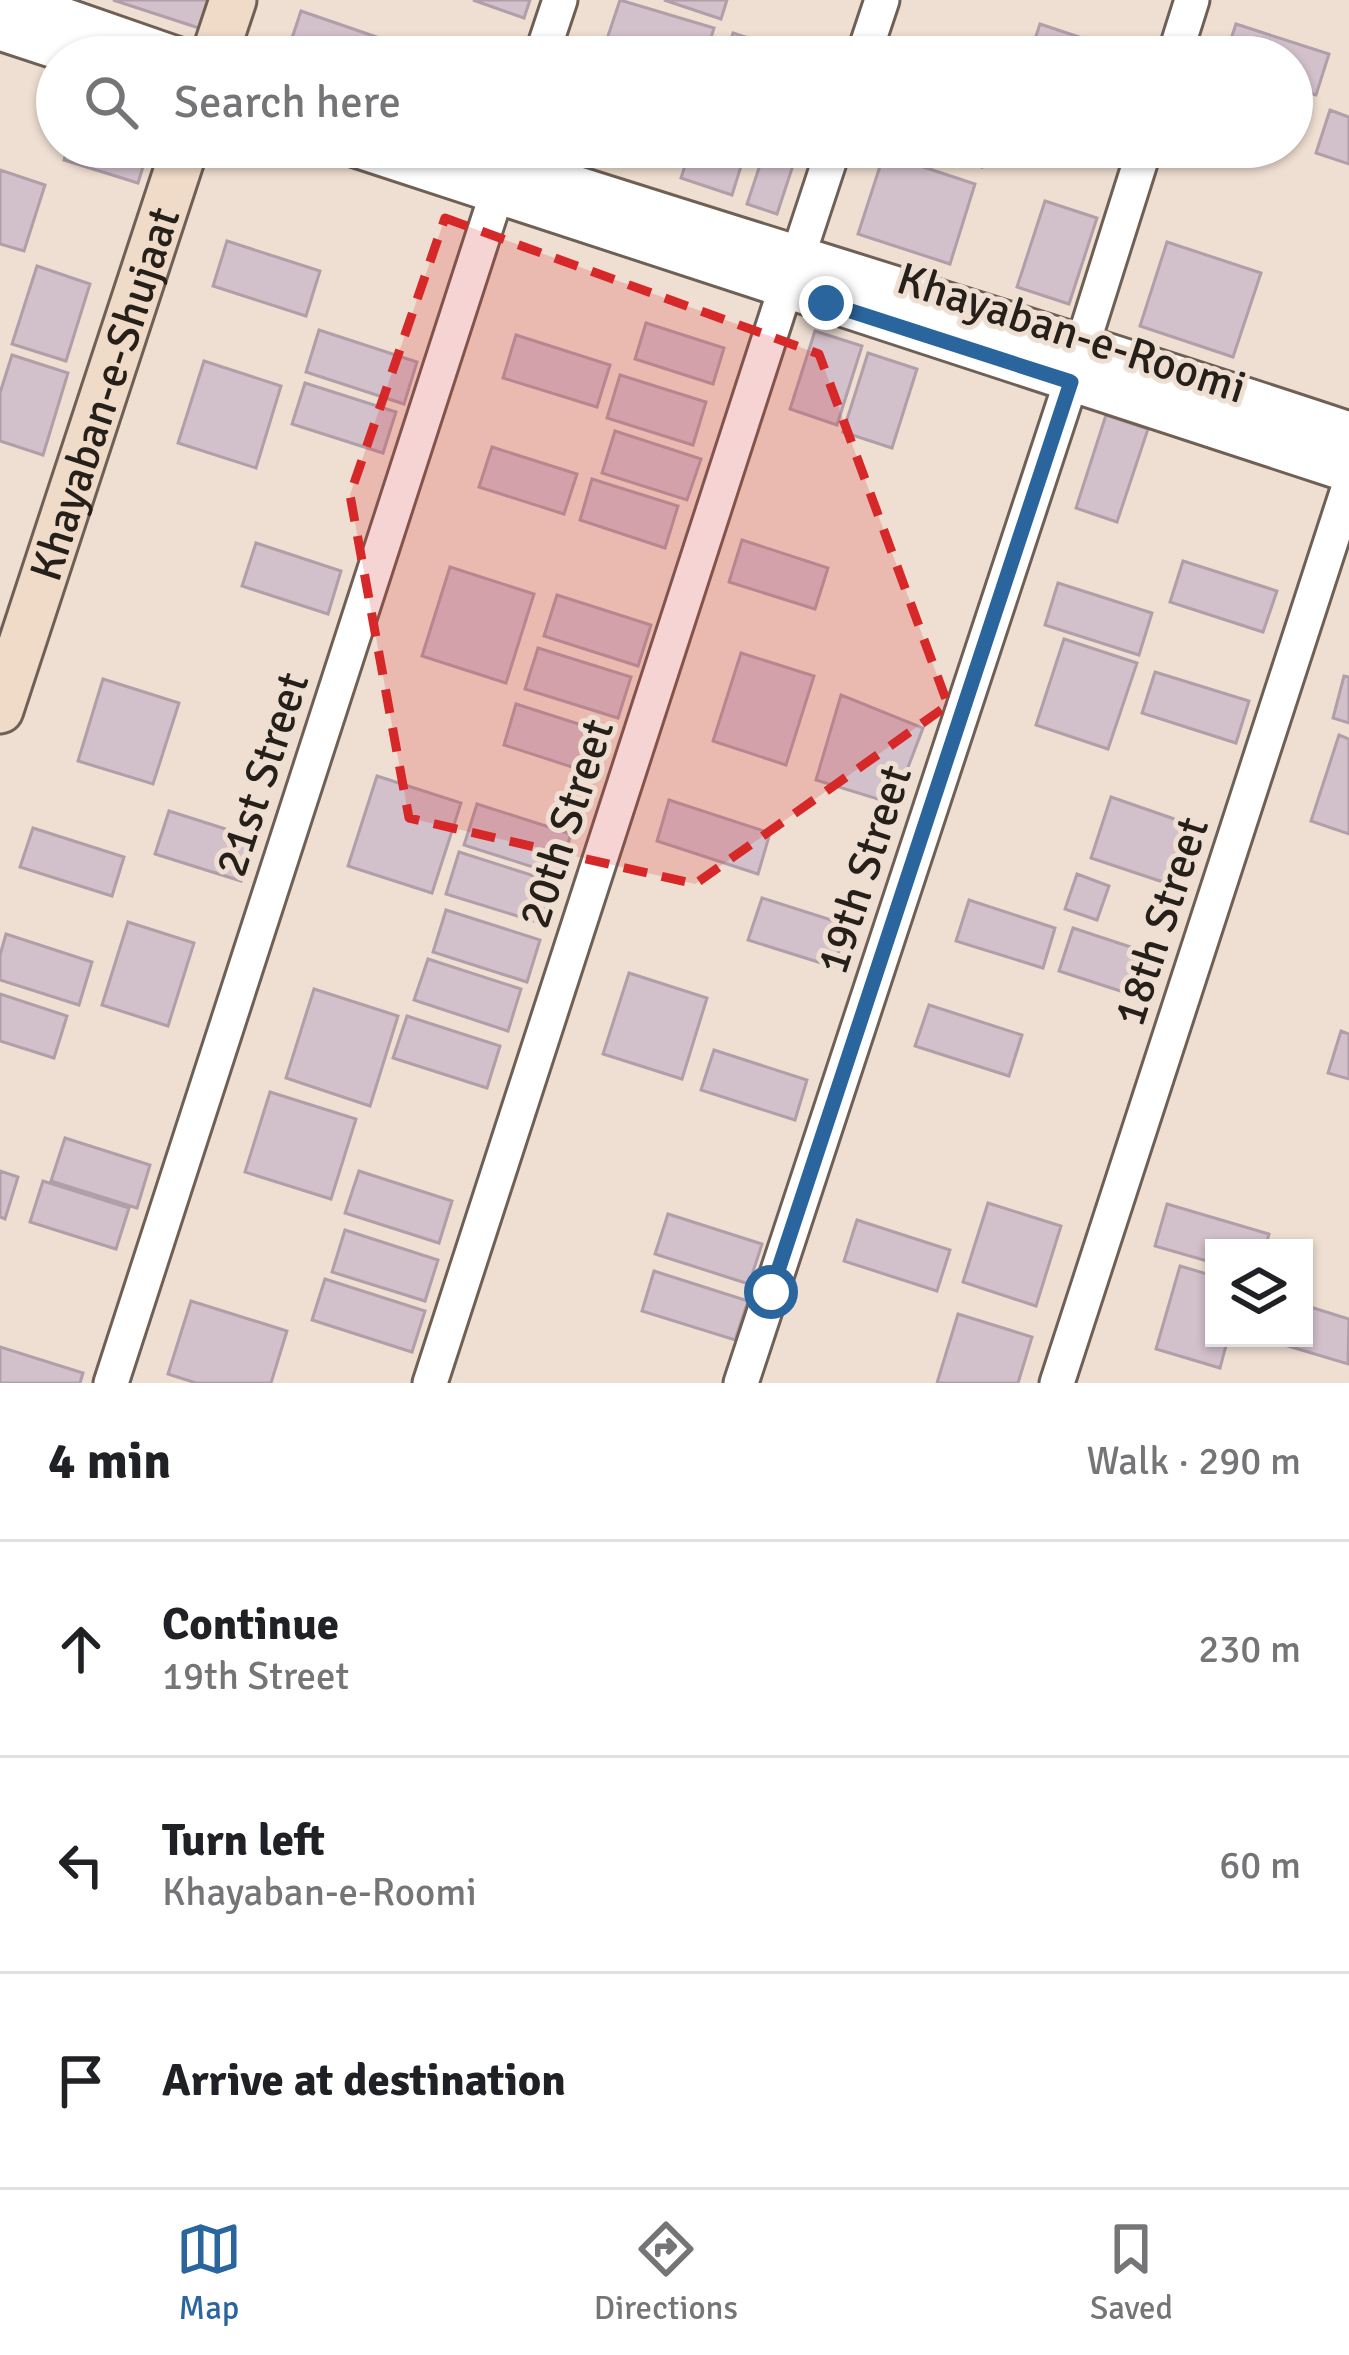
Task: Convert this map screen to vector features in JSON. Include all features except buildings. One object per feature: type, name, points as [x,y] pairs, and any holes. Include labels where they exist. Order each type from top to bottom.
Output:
[{"type":"main road","points":[[221,36],[233,0]]},
{"type":"main road","name":"Khayaban-e-Shujaat","points":[[0,710],[178,168]]},
{"type":"street","points":[[12,0],[116,36]]},
{"type":"street","points":[[548,36],[560,0]]},
{"type":"street","points":[[870,36],[882,0]]},
{"type":"street","points":[[1181,36],[1192,0]]},
{"type":"street","points":[[0,30],[36,42]]},
{"type":"street","name":"Khayaban-e-Roomi","points":[[505,168],[1071,382],[1349,472]]},
{"type":"street","name":"21st Street","points":[[111,1383],[505,168]]},
{"type":"street","name":"20th Street","points":[[430,1383],[827,168]]},
{"type":"street","points":[[1083,343],[1138,168]]},
{"type":"street","name":"Khayaban-e-Roomi","points":[[791,274],[1083,343],[1349,432]]},
{"type":"street","name":"19th Street","points":[[741,1383],[1071,382]]},
{"type":"street","name":"18th Street","points":[[1057,1383],[1349,486]]},
{"type":"highlighted area","points":[[445,218],[819,354],[948,705],[695,884],[409,818],[350,495]]},
{"type":"route","points":[[771,1292],[1071,382],[826,303]]}]
